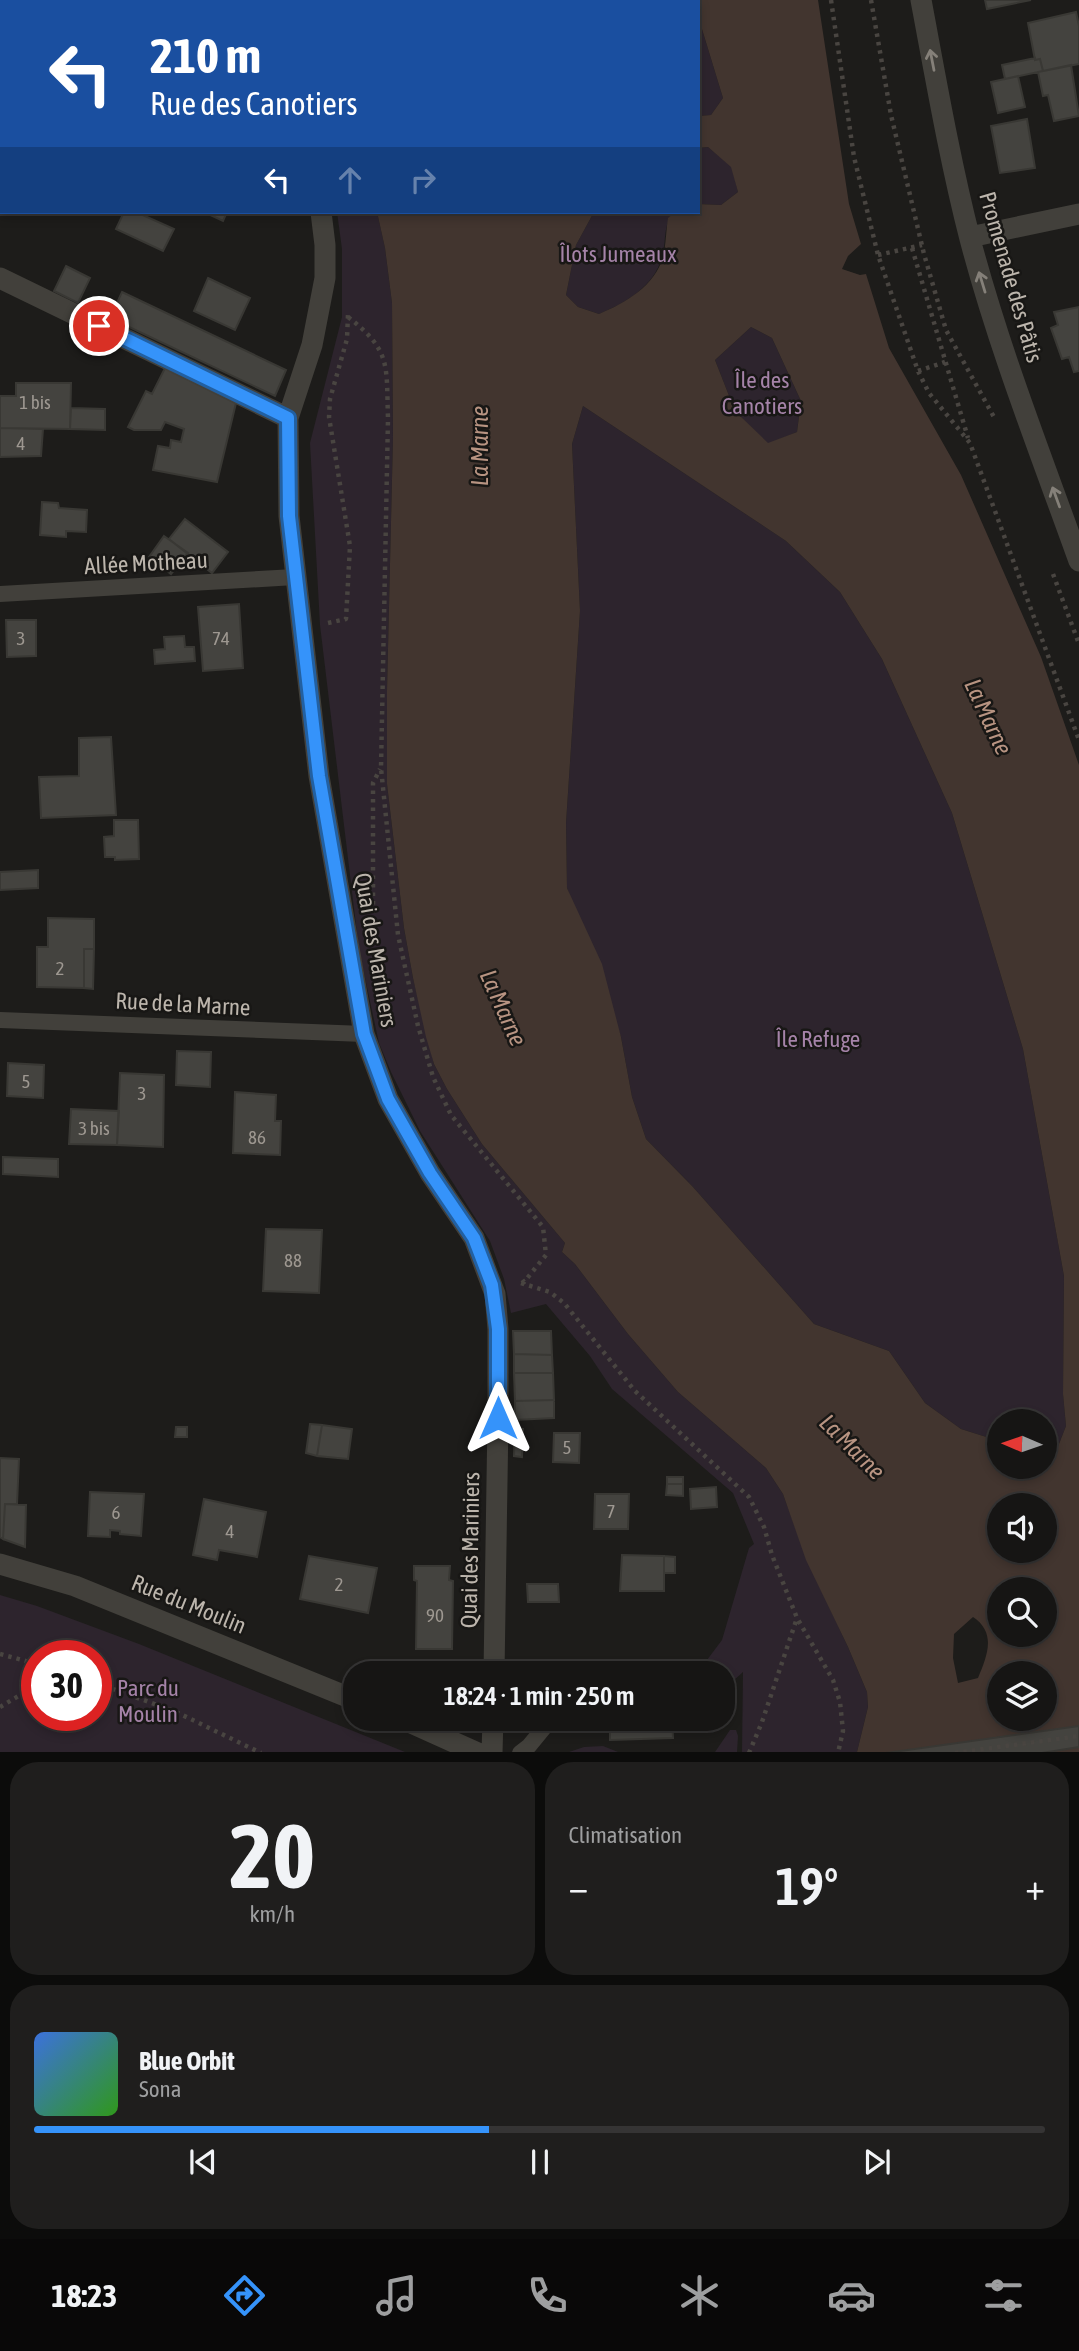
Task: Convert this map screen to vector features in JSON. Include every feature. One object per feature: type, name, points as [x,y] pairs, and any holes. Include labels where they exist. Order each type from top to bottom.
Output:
[{"type":"street","name":"Promenade des Pâtis","points":[[921,0],[970,237],[1006,361],[1079,561]]},
{"type":"street","name":"Quai des Mariniers","points":[[320,214],[325,245],[325,278],[312,345],[288,418],[289,516],[295,577],[319,776],[364,1034],[388,1099],[430,1173],[474,1238],[495,1294],[498,1329],[498,1418],[494,1661]]},
{"type":"street","points":[[970,237],[1079,214]]},
{"type":"street","points":[[0,278],[288,418]]},
{"type":"street","name":"Rue du Moulin","points":[[0,1564],[86,1591],[343,1695]]},
{"type":"street","points":[[430,1731],[478,1752]]},
{"type":"street","points":[[492,1752],[493,1731]]},
{"type":"lane","name":"Allée Motheau","points":[[0,594],[295,577]]},
{"type":"lane","name":"Rue de la Marne","points":[[0,1020],[364,1034]]},
{"type":"lane","points":[[520,1752],[541,1731]]},
{"type":"path","points":[[831,0],[854,157],[878,255],[918,371],[929,393],[970,443]]},
{"type":"path","points":[[871,0],[891,115],[922,245],[946,330],[997,423]]},
{"type":"path","points":[[878,255],[922,245]]},
{"type":"path","points":[[912,248],[970,443],[1079,740]]},
{"type":"path","points":[[348,317],[374,340],[382,352],[387,376],[381,768],[398,935],[418,1026],[433,1077],[451,1115],[543,1227],[545,1255],[523,1282],[495,1294]]},
{"type":"path","points":[[918,371],[945,362]]},
{"type":"path","points":[[320,625],[346,619],[350,546],[329,417],[330,399],[340,366]]},
{"type":"path","points":[[1050,565],[1079,644]]},
{"type":"path","points":[[373,920],[373,783],[381,768]]},
{"type":"path","points":[[518,1275],[523,1282],[550,1292],[564,1303],[635,1391],[749,1497],[764,1527],[797,1618],[833,1679],[840,1702],[843,1731],[838,1752]]},
{"type":"path","points":[[749,1752],[762,1722],[797,1618]]},
{"type":"path","points":[[0,1654],[21,1660]]},
{"type":"path","points":[[112,1689],[174,1711],[261,1752]]},
{"type":"path","points":[[0,1707],[21,1695]]},
{"type":"path","points":[[955,1752],[1079,1736]]},
{"type":"green space","points":[[700,23],[723,98],[711,115],[700,116]]},
{"type":"green space","name":"Îlots Jumeaux","points":[[708,147],[732,167],[738,192],[721,205],[700,204],[700,148]]},
{"type":"green space","points":[[337,214],[377,214],[392,303],[393,437],[387,784],[404,928],[434,1064],[482,1144],[565,1243],[562,1252],[575,1264],[628,1334],[678,1392],[766,1468],[783,1494],[807,1560],[867,1692],[868,1707],[857,1752],[742,1752],[743,1672],[735,1679],[735,1661],[707,1661],[722,1640],[749,1548],[754,1544],[733,1493],[612,1389],[590,1356],[546,1304],[511,1313],[504,1279],[490,1241],[420,1131],[379,1043],[359,950],[320,625],[310,443],[342,317],[342,249]]},
{"type":"green space","name":"Îlots Jumeaux","points":[[593,214],[673,214],[666,227],[662,257],[652,277],[637,293],[599,314],[578,307],[566,295],[576,245]]},
{"type":"green space","name":"Île des Canotiers","points":[[751,327],[772,338],[801,401],[797,432],[768,444],[735,411],[715,360]]},
{"type":"green space","name":"Île Refuge","points":[[583,406],[786,541],[840,592],[882,659],[952,813],[1023,1049],[1064,1276],[1063,1394],[1066,1426],[1057,1449],[1057,1409],[987,1409],[987,1437],[961,1429],[925,1403],[889,1351],[814,1324],[693,1187],[646,1139],[632,1097],[621,1037],[567,888],[566,823],[580,611],[572,444]]},
{"type":"green space","name":"Parc du Moulin","points":[[0,1595],[139,1644],[343,1727],[343,1731],[353,1731],[405,1752],[0,1752]]},
{"type":"green space","points":[[736,1730],[737,1752],[715,1752],[729,1731]]},
{"type":"green space","points":[[603,1746],[618,1752],[569,1752],[584,1747]]},
{"type":"water","name":"La Marne","points":[[700,0],[818,0],[849,204],[861,244],[848,256],[842,269],[860,275],[866,274],[889,348],[961,475],[1041,657],[1079,765],[1079,1752],[857,1752],[868,1707],[867,1692],[806,1560],[783,1494],[766,1468],[678,1392],[628,1334],[575,1264],[562,1252],[565,1243],[482,1144],[447,1089],[434,1064],[426,1037],[404,928],[387,784],[393,437],[392,303],[377,214],[593,214],[576,245],[566,295],[578,307],[599,314],[629,299],[653,277],[664,252],[668,218],[673,214],[700,214],[700,204],[721,205],[738,192],[731,167],[708,147],[700,148],[700,116],[711,115],[723,98],[700,23]],"holes":[[[751,327],[772,338],[801,401],[797,432],[768,443],[735,411],[715,360]],[[583,406],[786,541],[840,592],[882,659],[952,813],[1023,1049],[1064,1276],[1063,1394],[1066,1426],[1057,1449],[1057,1479],[987,1479],[987,1437],[961,1429],[925,1403],[889,1351],[814,1324],[693,1187],[646,1139],[632,1097],[621,1037],[602,964],[567,888],[566,823],[580,611],[572,444]]]},
{"type":"building","points":[[985,0],[1031,0],[987,9]]},
{"type":"building","points":[[1076,12],[1079,26],[1079,64],[1043,71],[1040,59],[1035,60],[1028,23]]},
{"type":"building","points":[[1040,59],[1043,71],[1005,79],[1002,65]]},
{"type":"building","points":[[1071,65],[1079,116],[1054,121],[1048,95],[1043,96],[1038,72]]},
{"type":"building","points":[[1018,76],[1025,107],[998,113],[991,82]]},
{"type":"building","points":[[1027,119],[1035,168],[1000,173],[991,126]]},
{"type":"building","points":[[123,214],[140,214],[174,229],[163,251],[116,229]]},
{"type":"building","points":[[208,214],[226,214],[223,221]]},
{"type":"building","points":[[66,266],[90,278],[78,303],[54,291]]},
{"type":"building","points":[[208,278],[250,298],[235,330],[194,311]]},
{"type":"building","points":[[122,292],[286,370],[275,396],[110,318]]},
{"type":"building","points":[[1079,307],[1079,371],[1074,372],[1069,357],[1062,359],[1051,328],[1058,325],[1054,312]]},
{"type":"building","points":[[165,368],[236,403],[217,482],[153,470],[158,446],[170,448],[171,440],[181,442],[184,429],[165,422],[161,430],[134,430],[128,427],[146,391],[152,394]]},
{"type":"building","points":[[16,383],[71,383],[70,429],[0,428],[0,396],[16,396]]},
{"type":"building","points":[[71,408],[105,409],[105,430],[70,429]]},
{"type":"building","points":[[0,428],[43,429],[41,456],[0,457]]},
{"type":"building","points":[[42,502],[58,503],[59,508],[87,510],[86,532],[66,531],[66,537],[40,535]]},
{"type":"building","points":[[185,519],[228,552],[212,573],[169,539]]},
{"type":"building","points":[[164,536],[188,553],[171,574],[149,557]]},
{"type":"building","points":[[239,604],[243,668],[203,671],[198,607]]},
{"type":"building","points":[[6,620],[36,620],[36,656],[7,657]]},
{"type":"building","points":[[184,636],[185,647],[194,647],[195,661],[155,664],[154,650],[165,649],[164,637]]},
{"type":"building","points":[[111,737],[116,815],[41,818],[39,777],[79,776],[79,738]]},
{"type":"building","points":[[114,820],[138,820],[139,859],[115,860],[115,857],[105,857],[104,837],[114,836]]},
{"type":"building","points":[[38,870],[38,888],[0,890],[0,872]]},
{"type":"building","points":[[48,918],[94,919],[94,949],[84,949],[84,988],[37,987],[37,947],[48,947]]},
{"type":"building","points":[[84,949],[94,949],[93,989],[84,988]]},
{"type":"building","points":[[177,1051],[211,1052],[210,1087],[176,1085]]},
{"type":"building","points":[[8,1063],[44,1065],[43,1098],[7,1096]]},
{"type":"building","points":[[120,1073],[164,1075],[163,1147],[117,1145]]},
{"type":"building","points":[[235,1092],[276,1095],[275,1121],[281,1121],[280,1155],[233,1153]]},
{"type":"building","points":[[71,1109],[119,1111],[117,1145],[69,1144]]},
{"type":"building","points":[[3,1157],[58,1159],[58,1177],[3,1174]]},
{"type":"building","points":[[266,1229],[322,1230],[319,1293],[263,1291]]},
{"type":"building","points":[[513,1331],[551,1331],[552,1355],[514,1354]]},
{"type":"building","points":[[514,1354],[552,1355],[553,1373],[514,1373]]},
{"type":"building","points":[[514,1373],[553,1373],[554,1400],[515,1401]]},
{"type":"building","points":[[554,1400],[554,1418],[515,1420],[515,1401]]},
{"type":"building","points":[[310,1424],[322,1425],[317,1456],[306,1453]]},
{"type":"building","points":[[322,1425],[352,1429],[348,1459],[317,1456]]},
{"type":"building","points":[[176,1427],[187,1427],[187,1437],[175,1437]]},
{"type":"building","points":[[515,1428],[523,1429],[522,1457],[514,1456]]},
{"type":"building","points":[[554,1433],[580,1433],[579,1463],[553,1462]]},
{"type":"building","points":[[0,1458],[19,1459],[17,1504],[5,1504],[3,1539],[0,1537]]},
{"type":"building","points":[[667,1477],[683,1477],[683,1484],[667,1484]]},
{"type":"building","points":[[667,1484],[683,1484],[683,1496],[666,1495]]},
{"type":"building","points":[[716,1487],[717,1507],[691,1509],[690,1489]]},
{"type":"building","points":[[90,1492],[144,1494],[141,1536],[110,1530],[110,1537],[88,1536]]},
{"type":"building","points":[[595,1494],[629,1494],[628,1529],[594,1529]]},
{"type":"building","points":[[204,1499],[266,1512],[257,1557],[219,1550],[217,1560],[193,1555]]},
{"type":"building","points":[[5,1504],[26,1505],[25,1547],[3,1539]]},
{"type":"building","points":[[622,1555],[664,1556],[664,1591],[620,1591]]},
{"type":"building","points":[[309,1556],[377,1568],[368,1613],[300,1599]]},
{"type":"building","points":[[664,1556],[675,1557],[675,1573],[664,1573]]},
{"type":"building","points":[[414,1566],[450,1566],[449,1580],[453,1581],[452,1649],[416,1649],[417,1581],[414,1580]]},
{"type":"building","points":[[527,1584],[558,1584],[559,1602],[528,1602]]},
{"type":"building","points":[[1079,1726],[1079,1747],[1048,1752],[893,1752]]},
{"type":"building","points":[[610,1731],[673,1731],[673,1738],[610,1740]]},
{"type":"route","points":[[99,326],[288,418],[289,516],[319,776],[364,1034],[388,1099],[430,1173],[474,1238],[483,1259],[495,1294],[498,1329],[498,1418]]}]
